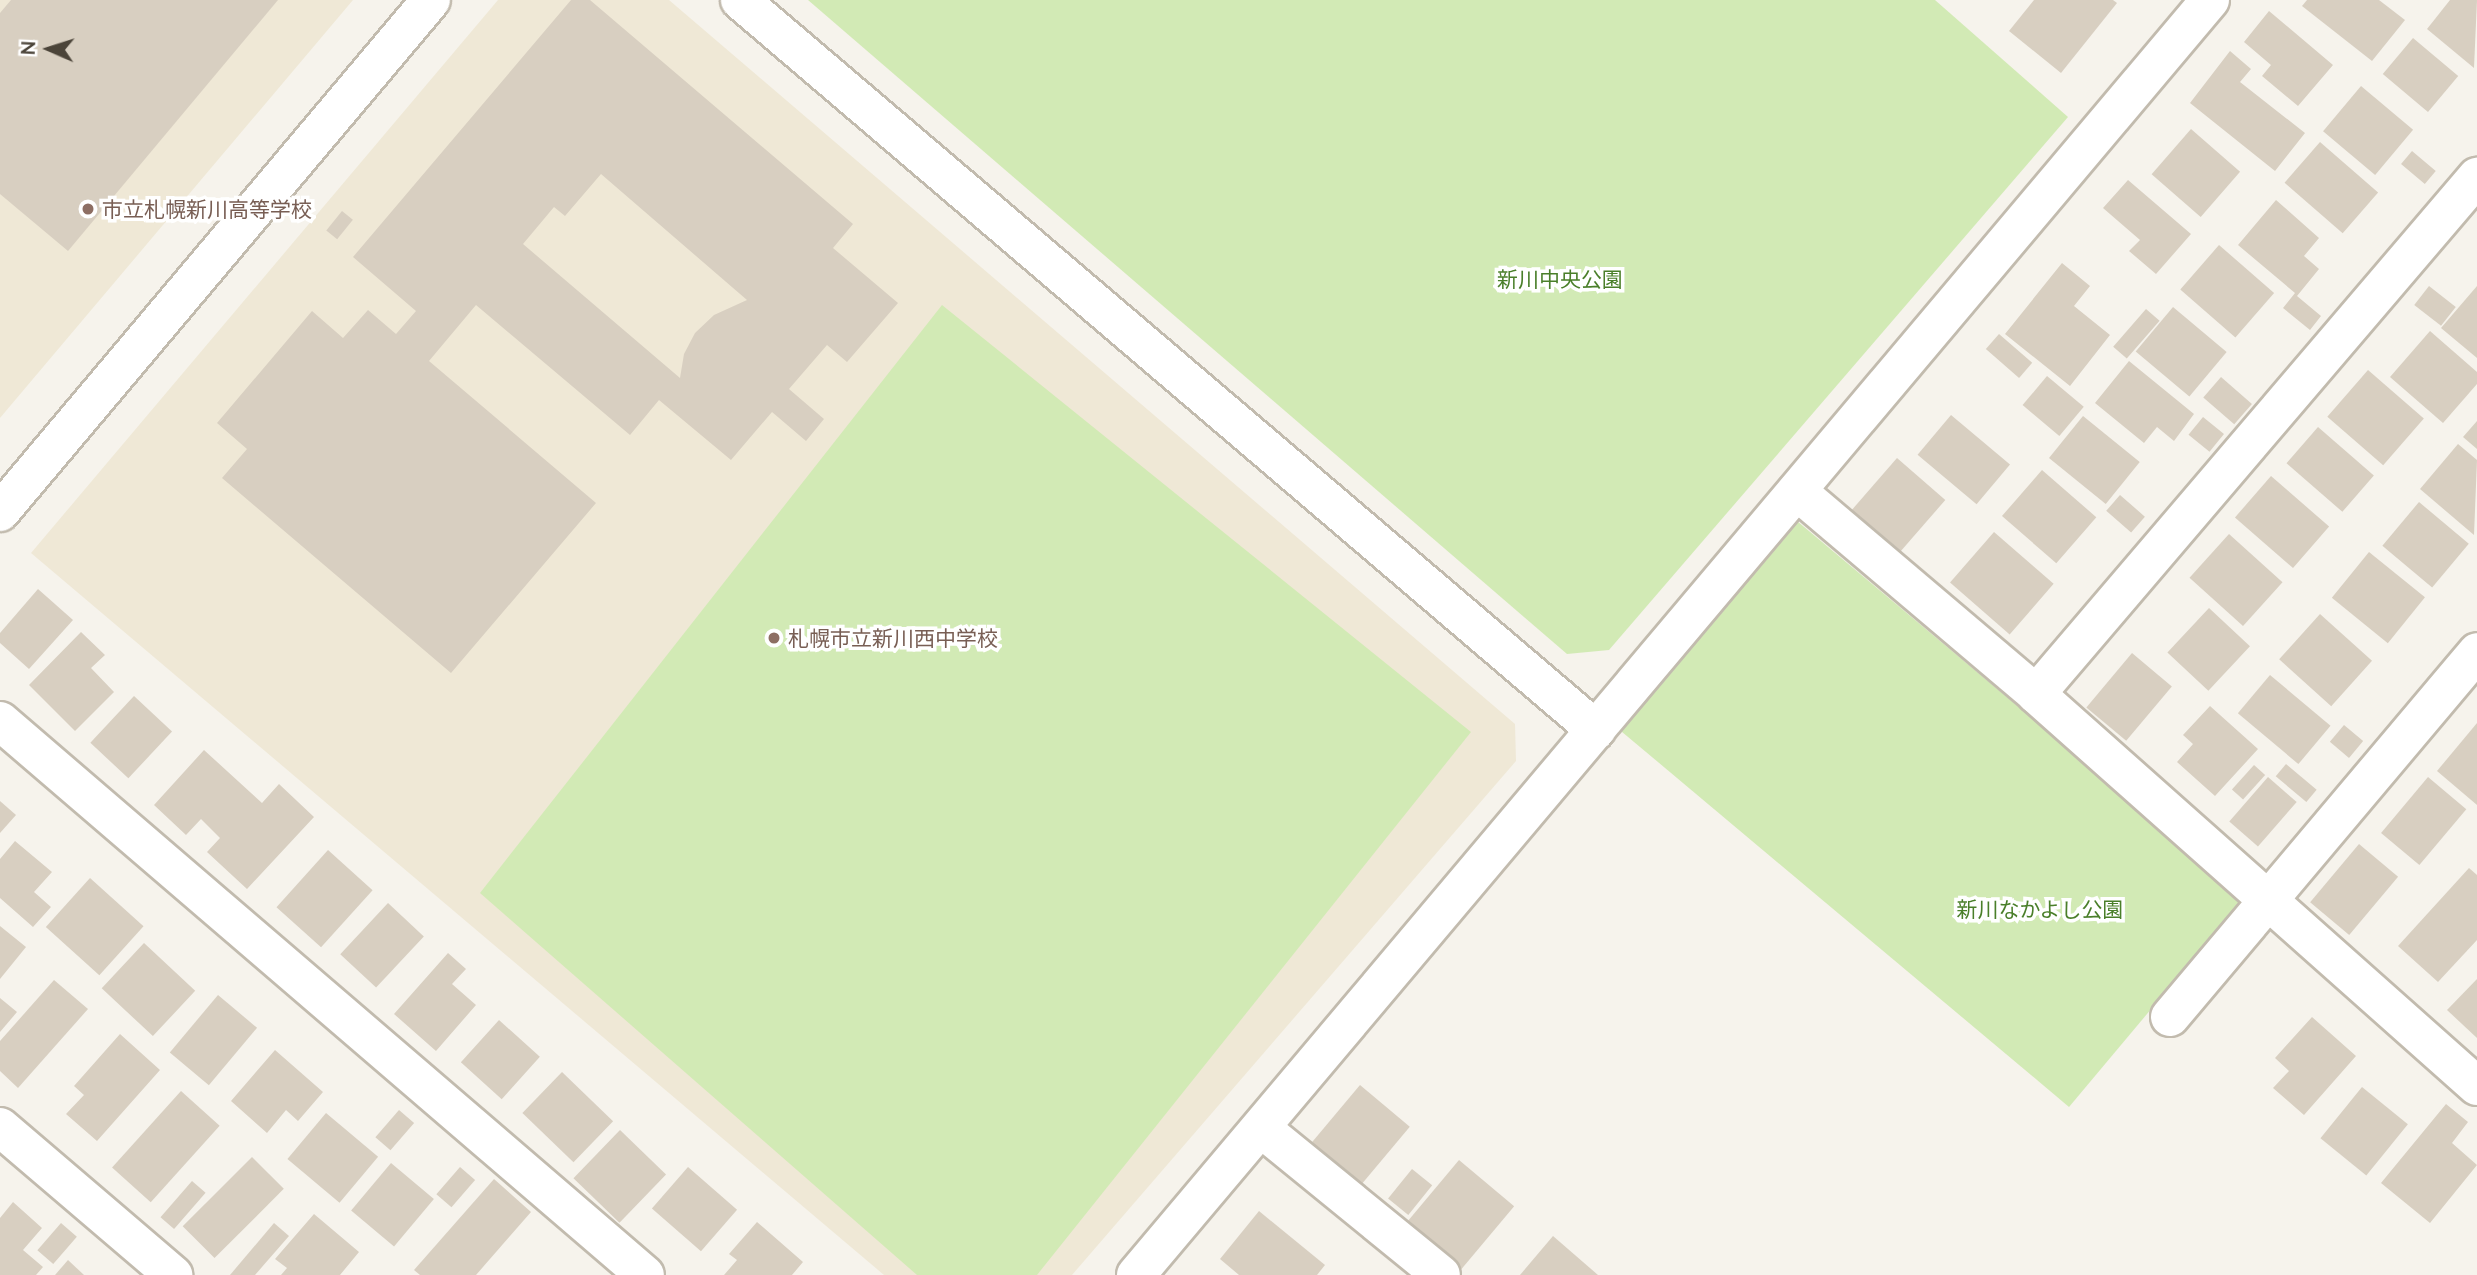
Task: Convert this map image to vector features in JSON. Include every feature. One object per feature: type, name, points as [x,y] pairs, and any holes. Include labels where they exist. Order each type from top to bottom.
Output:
[{"type":"street","points":[[0,512],[431,0]]},
{"type":"street","points":[[740,0],[1596,730]]},
{"type":"street","points":[[1136,1275],[2210,0]]},
{"type":"street","points":[[2036,694],[2477,177]]},
{"type":"street","points":[[1797,491],[2036,694],[2477,1086]]},
{"type":"street","points":[[2170,1017],[2475,659]]},
{"type":"street","points":[[0,722],[645,1275]]},
{"type":"street","points":[[0,1128],[173,1275]]},
{"type":"street","points":[[1261,1128],[1441,1275]]},
{"type":"shaded area","name":"市立札幌新川高等学校","points":[[0,0],[353,0],[0,418]]},
{"type":"shaded area","name":"札幌市立新川西中学校","points":[[498,0],[669,0],[1515,724],[1516,761],[1072,1275],[884,1275],[31,553]]},
{"type":"green space","name":"新川中央公園","points":[[808,0],[1935,0],[2068,117],[1609,650],[1567,654]]},
{"type":"green space","points":[[942,305],[1471,732],[1037,1275],[917,1275],[480,893]]},
{"type":"green space","name":"新川なかよし公園","points":[[1797,521],[2245,897],[2069,1107],[1621,731]]},
{"type":"building","points":[[11,0],[278,0],[68,251],[0,194],[0,13]]},
{"type":"building","points":[[571,0],[590,0],[853,224],[833,248],[898,303],[847,362],[827,345],[789,389],[824,419],[806,441],[772,412],[731,460],[659,400],[630,435],[476,305],[429,361],[596,503],[451,673],[222,478],[247,449],[217,423],[312,311],[343,338],[368,310],[396,334],[416,311],[353,257]],"holes":[[[601,174],[747,300],[714,315],[695,333],[684,354],[680,378],[523,244],[554,207],[565,216]]]},
{"type":"building","points":[[2034,0],[2113,0],[2117,3],[2061,73],[2009,31]]},
{"type":"building","points":[[2307,0],[2379,0],[2405,20],[2372,61],[2302,6]]},
{"type":"building","points":[[2450,0],[2477,0],[2474,68],[2427,29]]},
{"type":"building","points":[[2269,11],[2333,65],[2298,106],[2262,76],[2271,65],[2244,42]]},
{"type":"building","points":[[2413,38],[2458,76],[2428,112],[2383,74]]},
{"type":"building","points":[[2230,51],[2251,69],[2240,82],[2305,133],[2275,171],[2190,103]]},
{"type":"building","points":[[2361,86],[2413,130],[2375,175],[2323,131]]},
{"type":"building","points":[[2191,129],[2240,172],[2201,217],[2152,174]]},
{"type":"building","points":[[2320,142],[2378,193],[2343,233],[2285,183]]},
{"type":"building","points":[[2412,151],[2436,171],[2425,184],[2401,164]]},
{"type":"building","points":[[2128,180],[2191,234],[2156,274],[2129,251],[2140,240],[2103,208]]},
{"type":"building","points":[[2276,200],[2319,238],[2304,256],[2319,269],[2297,296],[2321,316],[2310,330],[2283,308],[2295,293],[2238,245]]},
{"type":"building","points":[[342,211],[353,220],[337,239],[326,230]]},
{"type":"building","points":[[2219,245],[2274,293],[2235,337],[2180,290]]},
{"type":"building","points":[[2062,263],[2090,286],[2074,306],[2110,335],[2070,386],[2005,334]]},
{"type":"building","points":[[2429,286],[2456,307],[2441,326],[2414,305]]},
{"type":"building","points":[[2477,286],[2477,358],[2441,328]]},
{"type":"building","points":[[2173,307],[2227,352],[2189,396],[2136,351]]},
{"type":"building","points":[[2146,309],[2160,321],[2127,359],[2113,347]]},
{"type":"building","points":[[2430,331],[2477,372],[2477,384],[2443,423],[2390,377]]},
{"type":"building","points":[[1999,334],[2032,363],[2019,378],[1986,349]]},
{"type":"building","points":[[2129,361],[2194,414],[2174,441],[2157,427],[2144,443],[2095,403]]},
{"type":"building","points":[[2368,370],[2424,419],[2383,465],[2327,417]]},
{"type":"building","points":[[2047,376],[2084,407],[2059,436],[2023,405]]},
{"type":"building","points":[[2221,377],[2252,404],[2234,424],[2203,397]]},
{"type":"building","points":[[1951,415],[2010,464],[1977,504],[1918,455]]},
{"type":"building","points":[[2083,416],[2140,462],[2106,504],[2049,458]]},
{"type":"building","points":[[2203,417],[2224,434],[2210,452],[2189,435]]},
{"type":"building","points":[[2477,421],[2477,449],[2463,437]]},
{"type":"building","points":[[2318,427],[2374,476],[2342,512],[2287,463]]},
{"type":"building","points":[[2458,444],[2477,460],[2474,535],[2420,489]]},
{"type":"building","points":[[1897,458],[1945,500],[1898,554],[1850,512]]},
{"type":"building","points":[[2042,470],[2096,517],[2056,563],[2002,516]]},
{"type":"building","points":[[2271,476],[2329,527],[2293,568],[2235,518]]},
{"type":"building","points":[[2120,495],[2145,517],[2131,532],[2106,511]]},
{"type":"building","points":[[2419,502],[2469,544],[2432,587],[2382,546]]},
{"type":"building","points":[[1994,532],[2054,584],[2010,634],[1950,583]]},
{"type":"building","points":[[2229,534],[2283,582],[2243,626],[2190,578]]},
{"type":"building","points":[[2369,552],[2425,597],[2388,643],[2332,598]]},
{"type":"building","points":[[38,589],[73,620],[29,669],[0,643],[0,633]]},
{"type":"building","points":[[2209,608],[2250,646],[2208,691],[2167,653]]},
{"type":"building","points":[[2320,614],[2372,661],[2331,706],[2279,659]]},
{"type":"building","points":[[81,632],[105,655],[91,668],[114,692],[75,731],[29,685]]},
{"type":"building","points":[[2132,653],[2172,686],[2126,741],[2086,707]]},
{"type":"building","points":[[2270,675],[2331,726],[2298,764],[2238,713]]},
{"type":"building","points":[[134,696],[172,731],[128,778],[90,743]]},
{"type":"building","points":[[2210,706],[2258,749],[2215,796],[2177,762],[2193,744],[2183,735]]},
{"type":"building","points":[[2477,723],[2477,805],[2437,771]]},
{"type":"building","points":[[2344,725],[2363,741],[2349,758],[2330,742]]},
{"type":"building","points":[[204,750],[262,803],[279,784],[314,817],[247,889],[207,852],[220,838],[201,819],[186,835],[154,805]]},
{"type":"building","points":[[2286,764],[2317,790],[2306,802],[2276,776]]},
{"type":"building","points":[[2254,765],[2265,775],[2243,800],[2232,790]]},
{"type":"building","points":[[2268,777],[2297,802],[2258,846],[2229,822]]},
{"type":"building","points":[[2428,777],[2466,809],[2419,865],[2381,833]]},
{"type":"building","points":[[0,801],[16,815],[0,833]]},
{"type":"building","points":[[15,841],[52,872],[34,892],[51,907],[33,927],[0,898],[0,859]]},
{"type":"building","points":[[2359,844],[2398,877],[2349,935],[2310,902]]},
{"type":"building","points":[[328,850],[373,890],[321,947],[276,907]]},
{"type":"building","points":[[2469,868],[2477,875],[2477,940],[2438,982],[2398,946]]},
{"type":"building","points":[[90,878],[144,926],[99,975],[46,927]]},
{"type":"building","points":[[388,903],[424,936],[376,988],[340,954]]},
{"type":"building","points":[[0,926],[26,947],[0,979]]},
{"type":"building","points":[[144,943],[195,991],[153,1036],[102,988]]},
{"type":"building","points":[[448,953],[466,969],[452,984],[476,1005],[436,1051],[394,1014]]},
{"type":"building","points":[[2477,979],[2477,1038],[2447,1010]]},
{"type":"building","points":[[54,980],[88,1009],[18,1088],[0,1071],[0,1041]]},
{"type":"building","points":[[218,995],[257,1028],[209,1085],[170,1052]]},
{"type":"building","points":[[0,998],[17,1012],[0,1032]]},
{"type":"building","points":[[2312,1017],[2356,1056],[2304,1115],[2273,1088],[2289,1071],[2275,1058]]},
{"type":"building","points":[[499,1020],[540,1057],[502,1099],[461,1062]]},
{"type":"building","points":[[120,1034],[160,1070],[97,1141],[66,1114],[84,1095],[74,1086]]},
{"type":"building","points":[[275,1050],[323,1092],[298,1121],[286,1110],[267,1133],[231,1101]]},
{"type":"building","points":[[562,1072],[613,1121],[573,1162],[522,1113]]},
{"type":"building","points":[[1360,1085],[1410,1127],[1361,1185],[1311,1143]]},
{"type":"building","points":[[2362,1087],[2408,1124],[2366,1175],[2320,1138]]},
{"type":"building","points":[[181,1091],[220,1126],[151,1202],[112,1168]]},
{"type":"building","points":[[2446,1104],[2468,1122],[2452,1143],[2477,1165],[2430,1223],[2381,1183]]},
{"type":"building","points":[[399,1110],[414,1123],[390,1150],[375,1137]]},
{"type":"building","points":[[326,1113],[378,1157],[340,1203],[287,1159]]},
{"type":"building","points":[[620,1130],[666,1174],[619,1223],[573,1178]]},
{"type":"building","points":[[252,1157],[284,1189],[215,1258],[183,1226]]},
{"type":"building","points":[[1459,1160],[1514,1206],[1459,1272],[1404,1226]]},
{"type":"building","points":[[391,1163],[434,1199],[394,1246],[351,1210]]},
{"type":"building","points":[[460,1167],[475,1180],[451,1207],[436,1194]]},
{"type":"building","points":[[688,1167],[737,1210],[701,1251],[652,1209]]},
{"type":"building","points":[[1412,1169],[1432,1185],[1408,1215],[1388,1199]]},
{"type":"building","points":[[494,1179],[531,1212],[476,1275],[420,1275],[414,1270]]},
{"type":"building","points":[[192,1181],[206,1193],[174,1229],[161,1217]]},
{"type":"building","points":[[13,1202],[42,1228],[23,1250],[43,1267],[36,1275],[0,1275],[0,1218]]},
{"type":"building","points":[[1259,1211],[1325,1265],[1317,1275],[1239,1275],[1220,1259]]},
{"type":"building","points":[[314,1214],[359,1252],[340,1275],[281,1275],[287,1268],[275,1259]]},
{"type":"building","points":[[757,1222],[803,1262],[792,1275],[724,1275],[737,1260],[729,1254]]},
{"type":"building","points":[[61,1223],[77,1237],[53,1264],[37,1250]]},
{"type":"building","points":[[274,1223],[289,1236],[255,1275],[230,1275]]},
{"type":"building","points":[[1553,1236],[1598,1275],[1520,1275]]},
{"type":"building","points":[[68,1260],[84,1275],[55,1275]]},
{"type":"place","name":"市立札幌新川高等学校","points":[[88,209]]},
{"type":"place","name":"札幌市立新川西中学校","points":[[774,638]]}]
